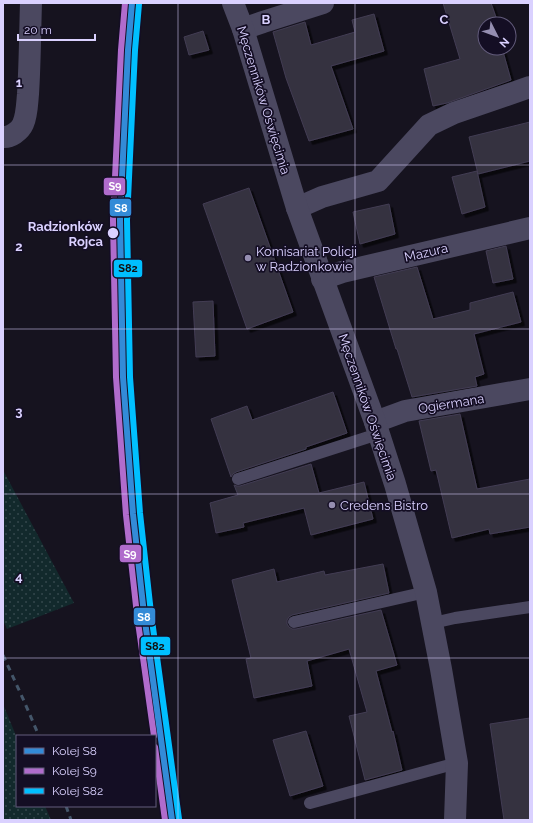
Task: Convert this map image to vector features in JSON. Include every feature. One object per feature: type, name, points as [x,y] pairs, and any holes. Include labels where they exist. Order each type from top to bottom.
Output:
[{"type":"street","points":[[3,137],[7,137],[18,131],[23,126],[26,113],[32,3]]},
{"type":"street","name":"Męczenników Oświęcimia","points":[[233,3],[243,30],[296,208],[395,484],[426,592],[457,763],[455,820]]},
{"type":"street","points":[[243,30],[323,3]]},
{"type":"street","points":[[296,208],[322,197],[378,181],[428,125],[454,113],[530,87]]},
{"type":"street","name":"Mazura","points":[[322,279],[342,272],[530,228]]},
{"type":"street","name":"Ogiermana","points":[[376,428],[406,411],[530,389]]},
{"type":"lane","points":[[238,479],[376,428]]},
{"type":"lane","points":[[294,622],[426,592]]},
{"type":"lane","points":[[433,624],[455,618],[530,607]]},
{"type":"lane","points":[[310,802],[457,763]]},
{"type":"green space","points":[[3,470],[74,603],[7,629],[3,620]]},
{"type":"green space","points":[[3,704],[16,736],[16,807],[45,807],[51,820],[4,820]]},
{"type":"building","points":[[443,3],[491,3],[496,16],[477,16],[477,56],[504,56],[511,80],[447,103],[433,106],[424,69],[460,59]]},
{"type":"building","points":[[374,14],[384,51],[331,66],[353,129],[309,141],[286,78],[273,32],[305,22],[311,45],[355,32],[352,20]]},
{"type":"building","points":[[203,31],[209,50],[189,55],[184,37]]},
{"type":"building","points":[[530,122],[530,161],[478,174],[469,137]]},
{"type":"building","points":[[477,171],[485,207],[462,214],[452,177]]},
{"type":"building","name":"Komisariat Policji w Radzionkowie","points":[[249,188],[293,312],[247,329],[203,204]]},
{"type":"building","points":[[389,204],[395,234],[360,244],[353,212]]},
{"type":"building","points":[[506,246],[513,279],[493,283],[486,251]]},
{"type":"building","points":[[417,267],[433,319],[470,310],[470,303],[513,292],[521,322],[474,334],[484,374],[475,377],[477,386],[412,397],[374,277]]},
{"type":"building","points":[[213,301],[215,356],[196,357],[193,302]]},
{"type":"building","points":[[333,392],[347,433],[306,447],[306,449],[236,472],[231,477],[211,419],[247,406],[252,420]]},
{"type":"building","points":[[460,414],[477,489],[530,479],[530,527],[490,534],[489,529],[452,538],[436,470],[431,471],[419,421]]},
{"type":"building","points":[[311,464],[319,493],[364,482],[373,519],[311,535],[304,508],[243,523],[244,527],[216,533],[210,503],[238,495],[234,485],[240,486]]},
{"type":"building","points":[[383,564],[389,593],[292,615],[287,620],[289,627],[296,629],[381,610],[397,665],[376,671],[392,732],[393,731],[402,770],[365,780],[349,716],[367,712],[349,649],[307,661],[312,686],[254,698],[246,659],[251,658],[232,580],[274,569],[277,582],[324,571],[325,575]]},
{"type":"building","points":[[530,718],[530,820],[504,820],[490,724]]},
{"type":"building","points":[[306,731],[323,786],[290,796],[273,740]]},
{"type":"railway","points":[[3,655],[39,735]]},
{"type":"railway","points":[[66,807],[71,820]]},
{"type":"rail line","name":"S9","points":[[125,3],[121,50],[113,220],[116,377],[126,515],[137,615],[154,735]]},
{"type":"rail line","name":"S8","points":[[132,3],[128,50],[120,220],[123,377],[133,514],[144,614],[172,820]]},
{"type":"rail line","name":"S82","points":[[139,4],[135,50],[127,220],[130,377],[140,513],[151,613],[179,819]]},
{"type":"rail line","name":"S9","points":[[156,754],[165,820]]},
{"type":"place","name":"Radzionków Rojca","points":[[113,233]]},
{"type":"place","name":"Komisariat Policji w Radzionkowie","points":[[248,258]]},
{"type":"place","name":"Credens Bistro","points":[[332,505]]}]
